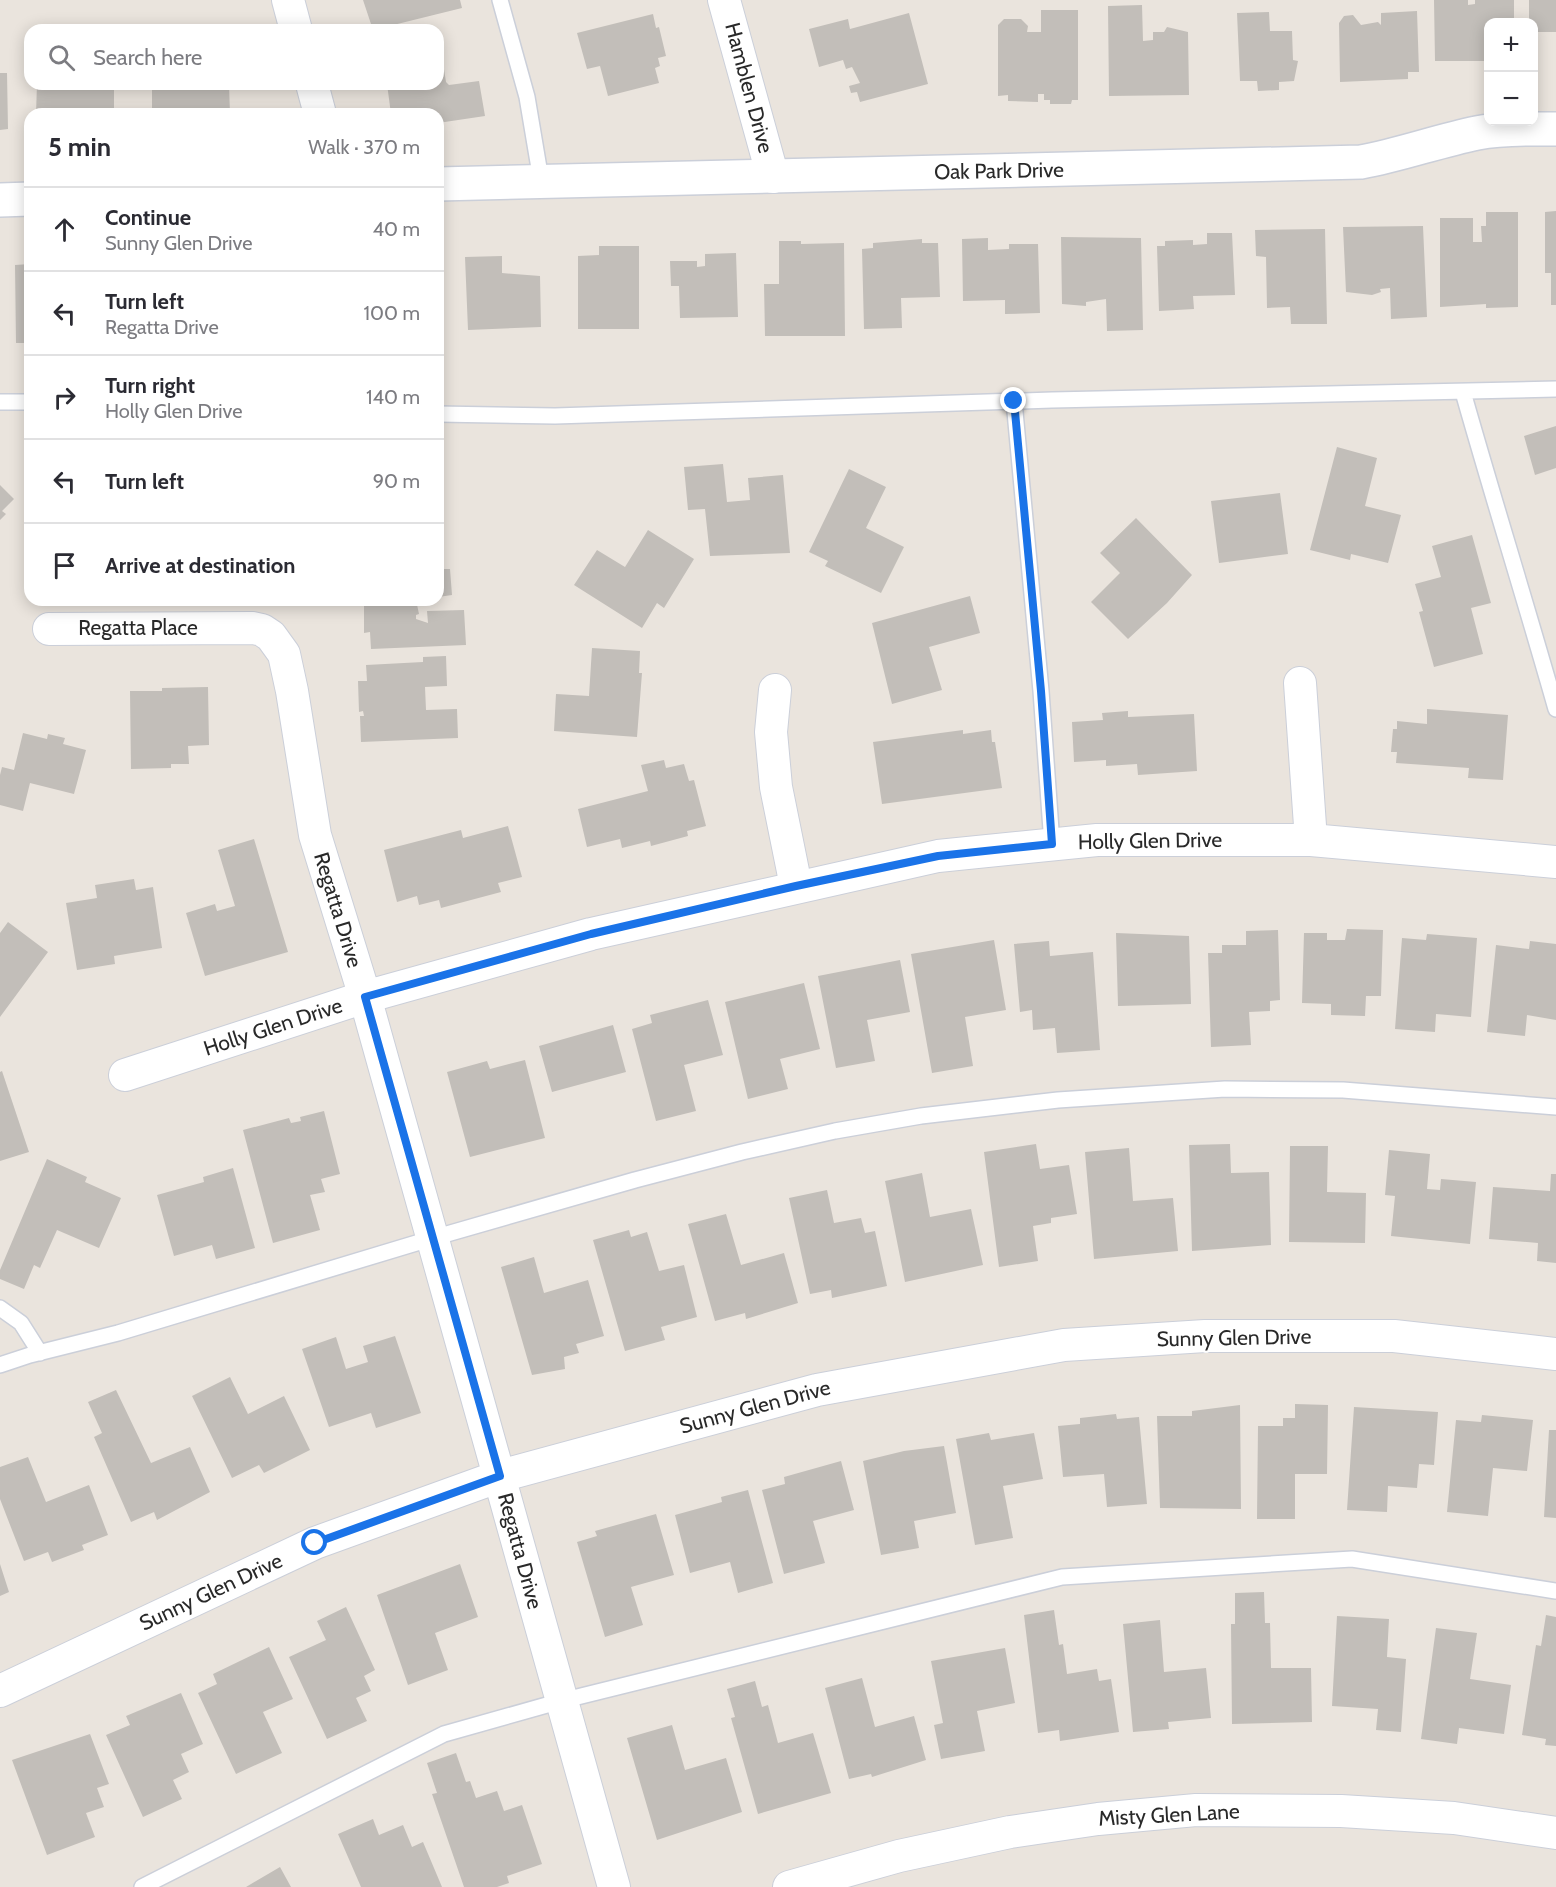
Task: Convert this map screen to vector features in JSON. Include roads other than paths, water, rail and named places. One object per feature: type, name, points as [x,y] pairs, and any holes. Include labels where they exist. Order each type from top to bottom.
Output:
[{"type":"street","points":[[288,0],[294,24]]},
{"type":"street","name":"Hamblen Drive","points":[[724,0],[773,177]]},
{"type":"street","points":[[314,90],[318,108]]},
{"type":"street","name":"Oak Park Drive","points":[[444,184],[1361,162],[1478,133],[1506,129],[1556,129]]},
{"type":"street","points":[[0,200],[24,198]]},
{"type":"street","name":"Regatta Place","points":[[49,628],[227,628]]},
{"type":"street","name":"Regatta Drive","points":[[227,628],[262,630],[271,636],[284,654],[292,690],[315,836],[365,997],[614,1887]]},
{"type":"street","points":[[1300,683],[1311,840]]},
{"type":"street","points":[[774,690],[771,732],[776,787],[796,886]]},
{"type":"street","name":"Holly Glen Drive","points":[[126,1075],[365,997],[591,934],[796,886],[938,856],[1097,840],[1311,840],[1556,862]]},
{"type":"street","name":"Sunny Glen Drive","points":[[0,1691],[315,1543],[500,1476],[817,1390],[1064,1345],[1205,1336],[1394,1336],[1556,1354]]},
{"type":"street","name":"Misty Glen Lane","points":[[789,1887],[899,1856],[1010,1832],[1098,1819],[1196,1810],[1341,1811],[1454,1818],[1556,1833]]},
{"type":"lane","points":[[500,0],[527,97],[541,180]]},
{"type":"lane","points":[[444,414],[555,417],[1014,401],[1556,389]]},
{"type":"lane","points":[[1463,392],[1556,709]]},
{"type":"lane","points":[[1014,401],[1041,691],[1052,844]]},
{"type":"lane","points":[[0,402],[24,402]]},
{"type":"lane","points":[[0,1365],[118,1333],[433,1238],[742,1152],[835,1131],[921,1116],[1058,1100],[1225,1089],[1343,1090],[1556,1107]]},
{"type":"lane","points":[[0,1308],[21,1323],[40,1353]]},
{"type":"lane","points":[[142,1887],[444,1734],[561,1701],[1062,1577],[1352,1559],[1556,1591]]}]
